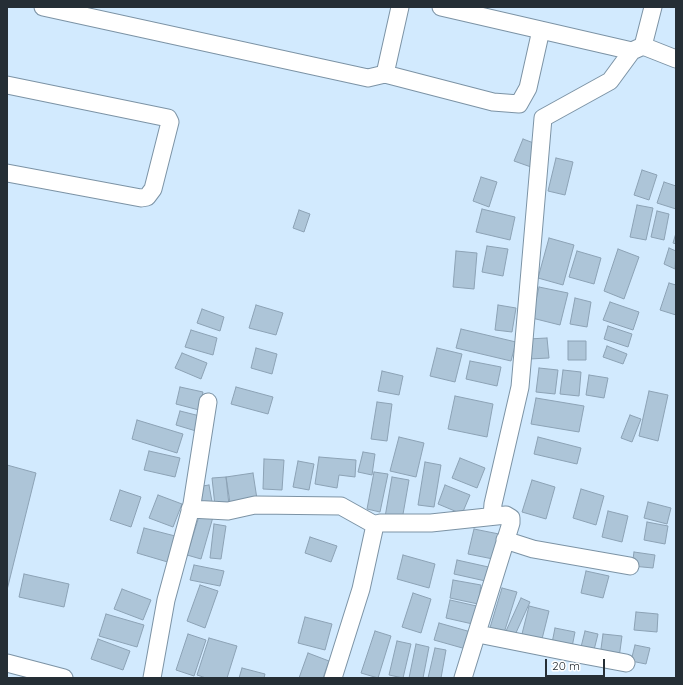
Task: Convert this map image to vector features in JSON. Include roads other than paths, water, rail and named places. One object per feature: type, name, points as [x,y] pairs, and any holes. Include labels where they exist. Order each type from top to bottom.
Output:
[{"type":"street","points":[[42,7],[368,78],[386,74],[493,102],[519,104],[528,88],[542,30]]},
{"type":"street","points":[[386,74],[400,7]]},
{"type":"street","points":[[441,7],[542,30],[637,49],[676,59]]},
{"type":"street","points":[[492,516],[520,387],[543,118],[610,81],[637,49],[653,7]]},
{"type":"street","points":[[7,85],[168,118],[170,122],[153,189],[147,197],[141,198],[7,174]]},
{"type":"street","points":[[152,678],[166,600],[190,509],[208,402]]},
{"type":"street","points":[[190,509],[228,511],[255,505],[341,506],[375,525],[380,523],[431,523],[506,515],[511,518],[511,523],[478,634],[463,678]]},
{"type":"street","points":[[333,678],[361,589],[375,525]]},
{"type":"street","points":[[505,540],[533,549],[630,566]]},
{"type":"street","points":[[478,634],[626,662]]},
{"type":"street","points":[[7,663],[64,678]]}]
